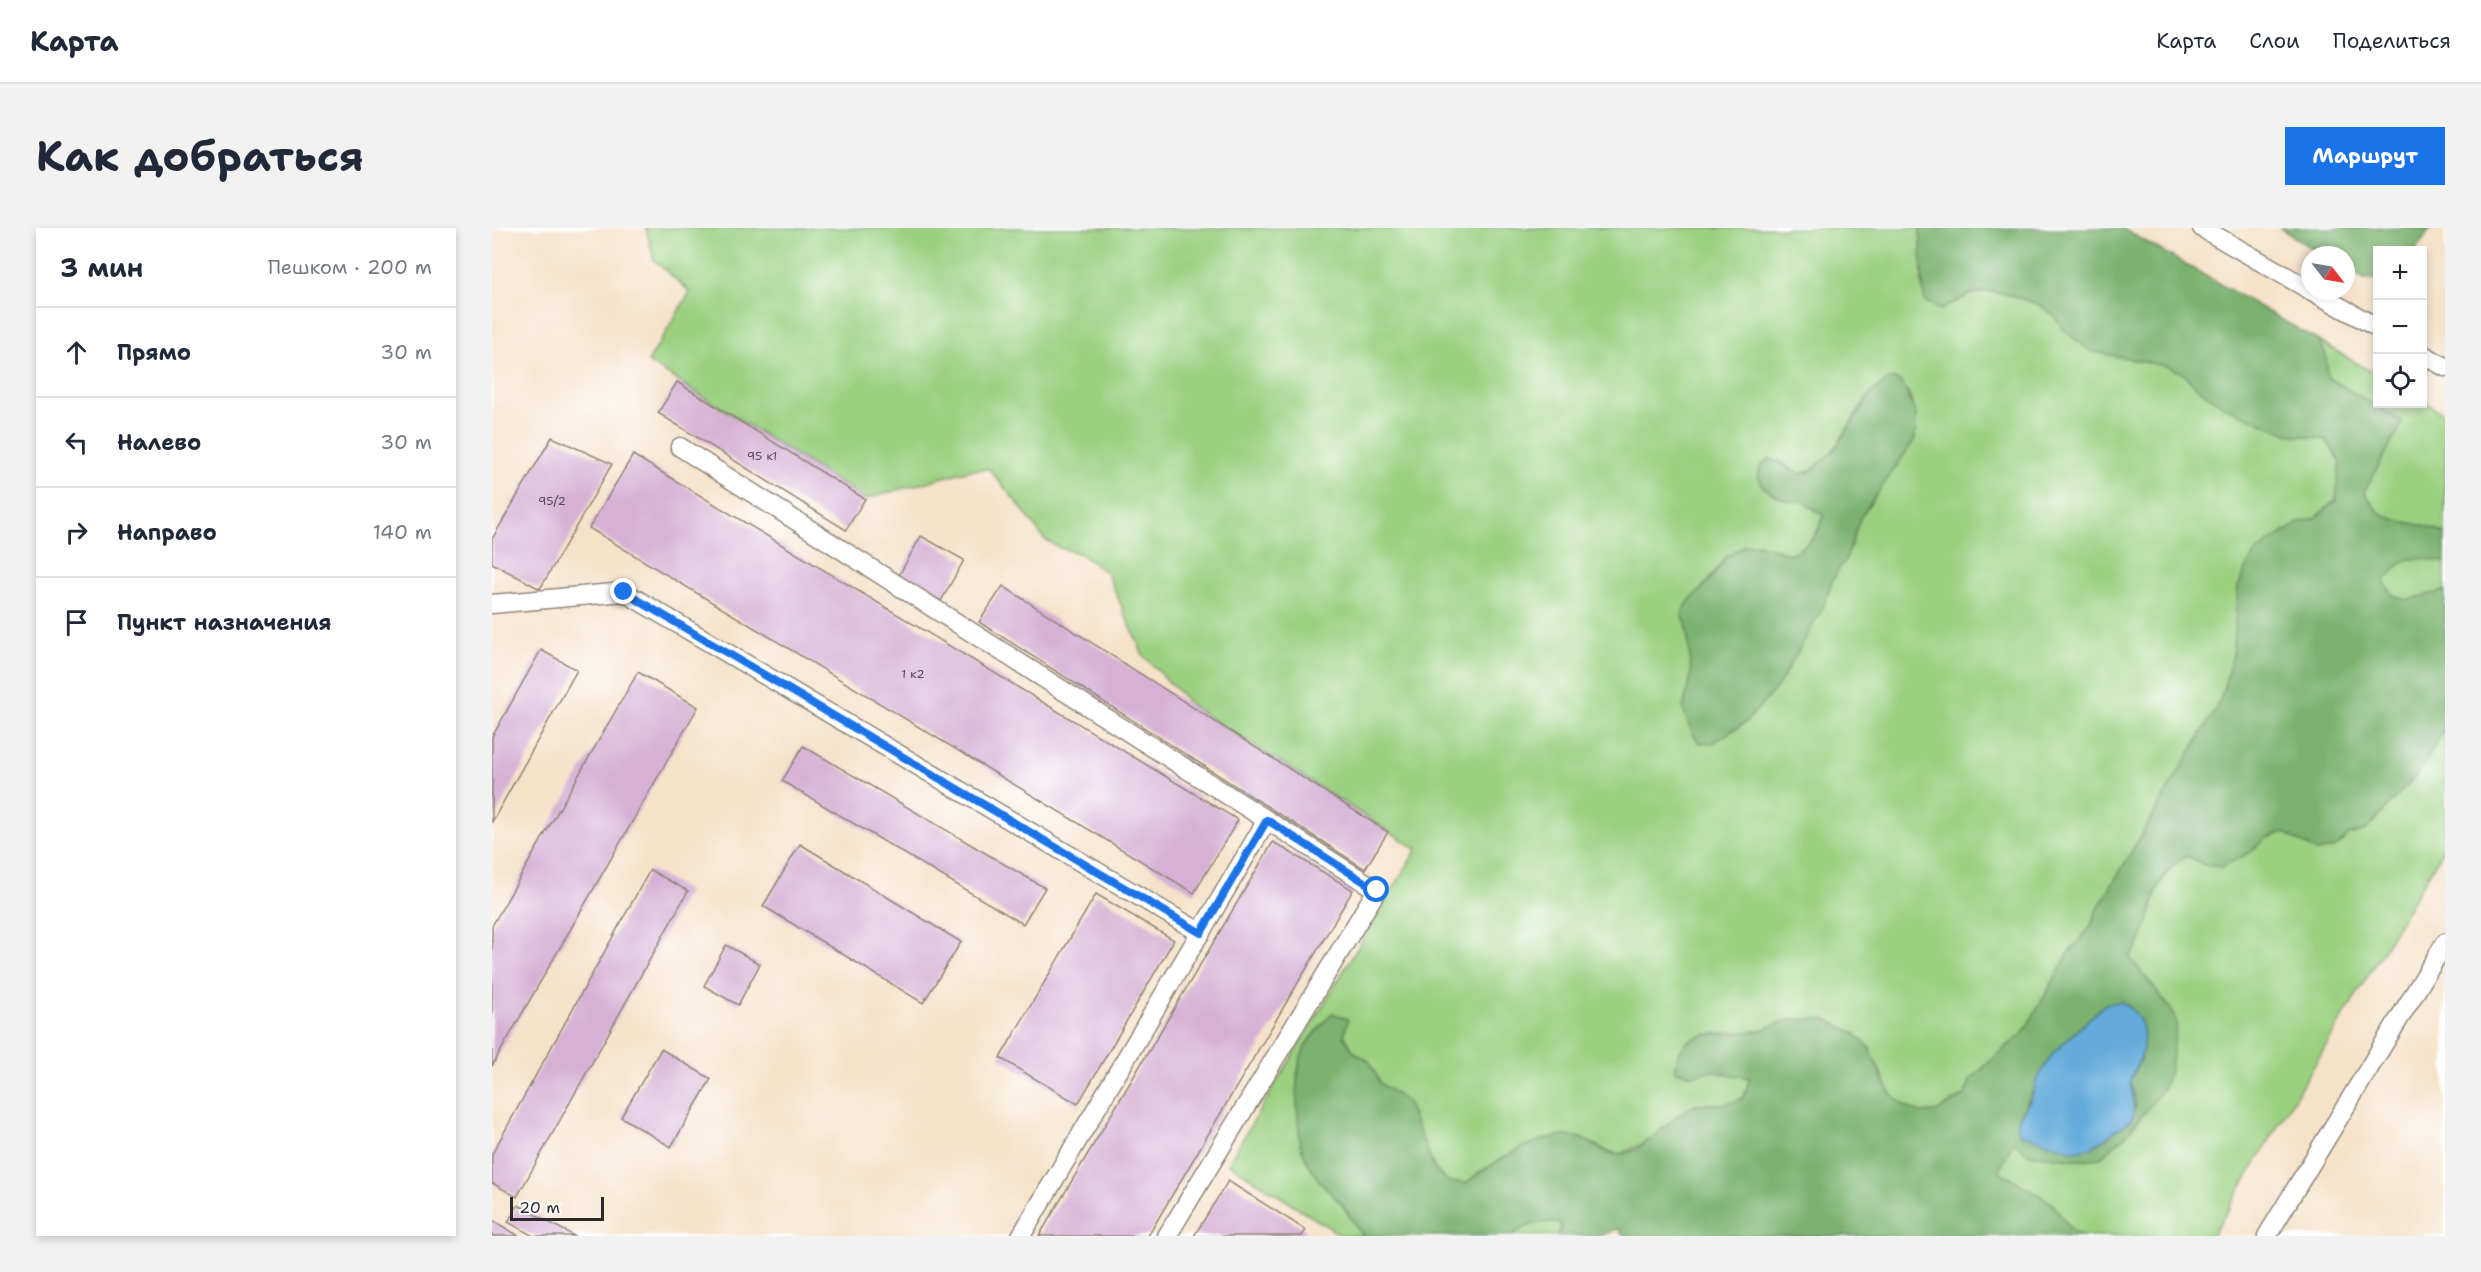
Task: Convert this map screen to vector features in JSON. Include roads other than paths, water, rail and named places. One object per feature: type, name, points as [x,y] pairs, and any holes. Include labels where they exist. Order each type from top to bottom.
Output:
[{"type":"lane","points":[[2202,228],[2301,284]]},
{"type":"lane","points":[[2329,300],[2373,325]]},
{"type":"lane","points":[[2427,357],[2445,367]]},
{"type":"lane","points":[[680,447],[1377,890],[1167,1236]]},
{"type":"lane","points":[[492,604],[624,592],[1201,933]]},
{"type":"lane","points":[[1021,1236],[1267,820]]},
{"type":"lane","points":[[2267,1236],[2445,944]]},
{"type":"water","points":[[2121,1002],[2135,1012],[2139,1018],[2144,1040],[2141,1057],[2130,1080],[2132,1119],[2091,1148],[2074,1151],[2021,1134],[2018,1127],[2019,1118],[2032,1097],[2036,1081],[2053,1053],[2105,1004]]}]
